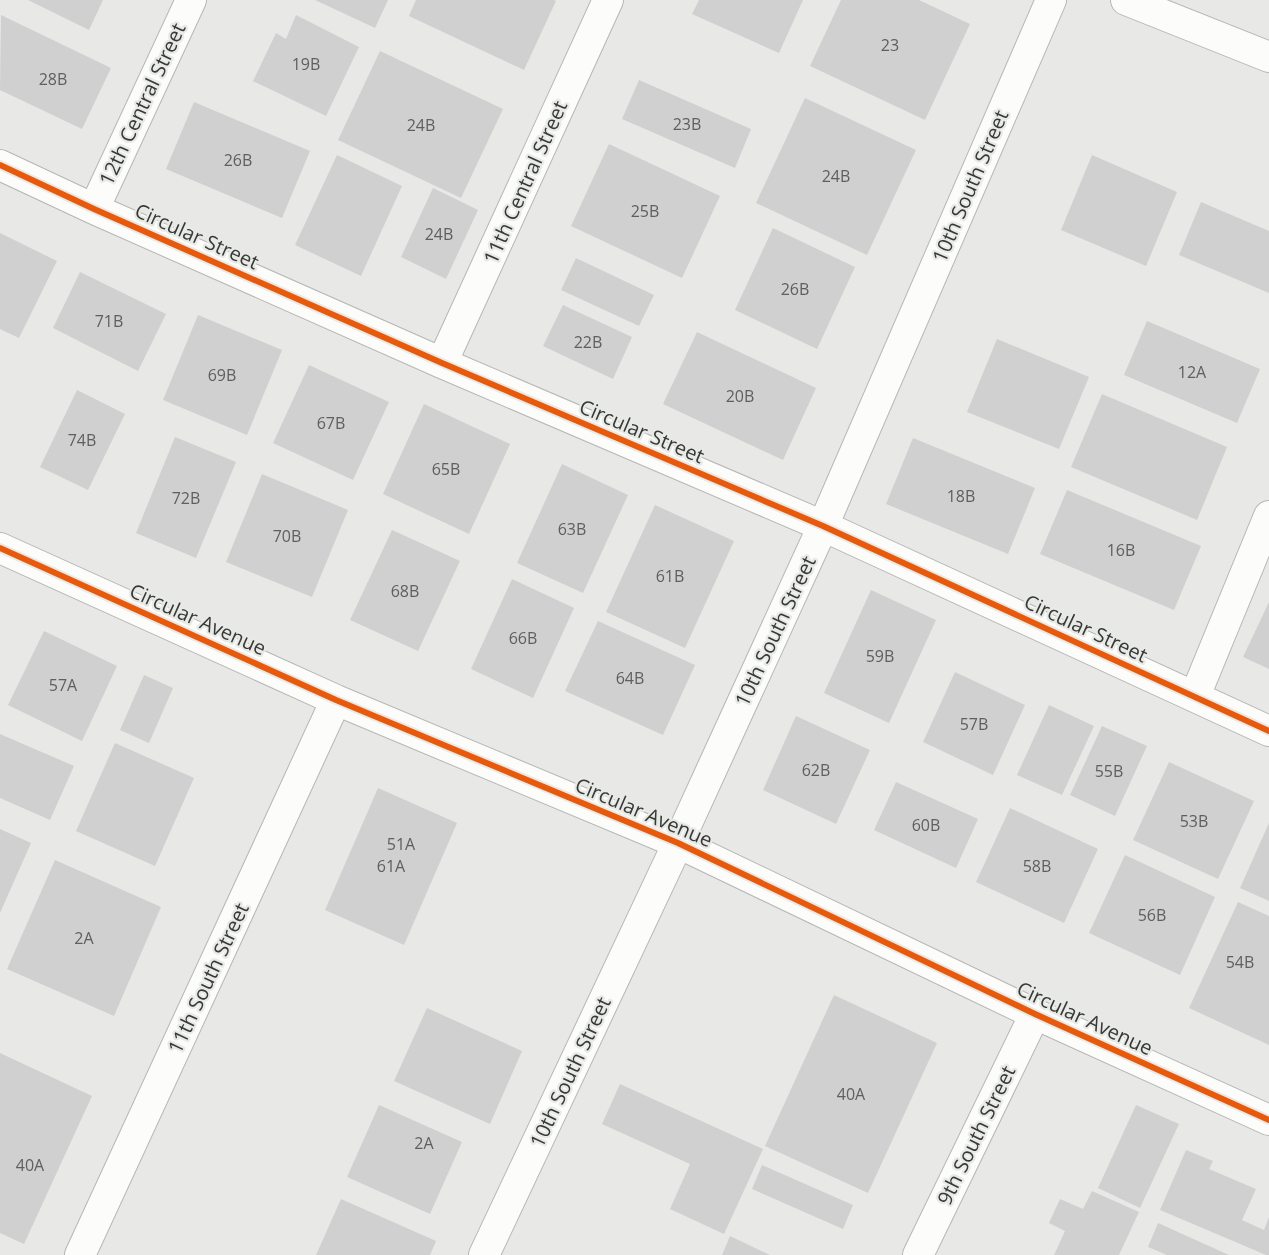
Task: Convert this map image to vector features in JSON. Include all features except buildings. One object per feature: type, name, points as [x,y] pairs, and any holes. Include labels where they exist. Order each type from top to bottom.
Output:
[{"type":"street","name":"12th Central Street","points":[[94,209],[190,0]]},
{"type":"street","name":"11th Central Street","points":[[442,363],[608,0]]},
{"type":"street","name":"10th South Street","points":[[484,1255],[678,843],[823,526],[1051,0]]},
{"type":"street","points":[[1126,0],[1269,57]]},
{"type":"street","name":"Circular Street","points":[[0,165],[442,363],[823,526],[1269,731]]},
{"type":"street","points":[[1195,696],[1269,516]]},
{"type":"street","name":"Circular Avenue","points":[[0,548],[336,700],[678,843],[1035,1014],[1269,1120]]},
{"type":"street","name":"11th South Street","points":[[80,1255],[336,700]]},
{"type":"street","name":"9th South Street","points":[[918,1255],[1035,1014]]},
{"type":"cycle path","points":[[0,165],[442,363],[823,526],[1269,731]]},
{"type":"cycle path","points":[[0,548],[336,700],[678,843],[1035,1014],[1269,1120]]}]
